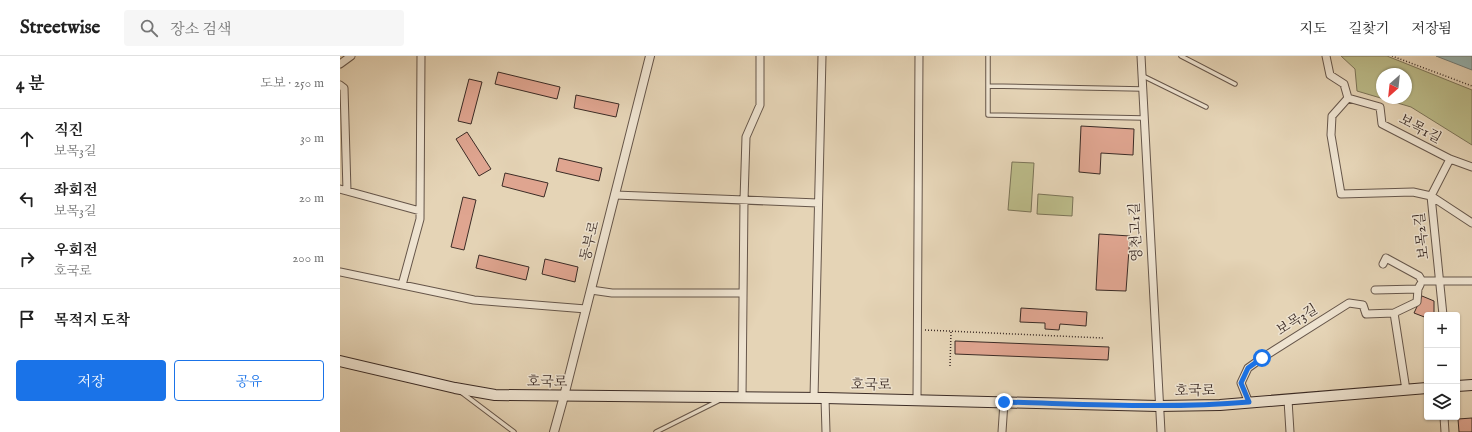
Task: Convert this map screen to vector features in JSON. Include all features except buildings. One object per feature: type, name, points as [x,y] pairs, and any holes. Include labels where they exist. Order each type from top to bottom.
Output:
[{"type":"main road","name":"호국로","points":[[340,360],[455,388],[495,395],[819,398],[1158,406],[1220,405],[1424,388]]},
{"type":"main road","points":[[1460,386],[1472,385]]},
{"type":"street","points":[[340,64],[352,56]]},
{"type":"street","points":[[402,285],[420,219],[421,56]]},
{"type":"street","name":"동부로","points":[[554,432],[650,56]]},
{"type":"street","points":[[742,398],[746,137],[760,105],[760,56]]},
{"type":"street","points":[[822,56],[818,203],[819,398],[826,432]]},
{"type":"street","points":[[917,400],[919,56]]},
{"type":"street","name":"영천고1길","points":[[1141,56],[1158,406],[1161,432]]},
{"type":"street","points":[[1326,56],[1330,75],[1344,84],[1348,98],[1332,116],[1331,135],[1341,194],[1412,192],[1431,196],[1472,223]]},
{"type":"street","points":[[340,85],[344,88],[343,190],[420,212]]},
{"type":"street","name":"보목1길","points":[[1348,98],[1380,107],[1382,124],[1450,160],[1472,167]]},
{"type":"street","name":"보목2길","points":[[1443,312],[1431,196],[1450,160]]},
{"type":"street","points":[[614,195],[818,203]]},
{"type":"street","points":[[1383,264],[1386,258],[1419,276],[1422,281]]},
{"type":"street","points":[[340,272],[474,300],[586,309]]},
{"type":"street","points":[[1422,281],[1472,281]]},
{"type":"street","points":[[1406,390],[1394,313],[1417,302],[1418,289],[1422,281]]},
{"type":"street","points":[[1376,290],[1418,289]]},
{"type":"street","points":[[591,290],[612,293],[743,292]]},
{"type":"street","name":"보목3길","points":[[1249,402],[1241,383],[1248,368],[1349,303],[1363,305],[1366,314],[1394,313]]},
{"type":"street","points":[[1288,400],[1290,432]]},
{"type":"street","points":[[1002,432],[1004,402]]},
{"type":"street","points":[[1444,420],[1445,432]]},
{"type":"lane","points":[[988,56],[988,115],[1143,118]]},
{"type":"lane","points":[[1181,56],[1235,84]]},
{"type":"lane","points":[[1142,76],[1206,107]]},
{"type":"lane","points":[[988,86],[1142,89]]},
{"type":"lane","points":[[455,388],[514,432]]},
{"type":"lane","points":[[656,432],[725,398]]},
{"type":"path","points":[[1392,56],[1472,86]]},
{"type":"path","points":[[918,330],[1103,338]]},
{"type":"path","points":[[950,366],[951,332]]},
{"type":"green space","points":[[1341,56],[1387,56],[1472,90],[1472,145],[1411,107],[1401,104],[1412,104],[1412,68],[1376,68],[1376,97],[1357,91],[1355,69]]},
{"type":"green space","points":[[1012,162],[1034,163],[1031,212],[1008,210]]},
{"type":"green space","points":[[1038,194],[1073,197],[1072,216],[1037,214]]},
{"type":"water","points":[[1436,56],[1472,56],[1472,70]]},
{"type":"route","points":[[1004,402],[1158,406],[1220,405],[1249,402],[1241,383],[1248,368],[1262,358]]}]
